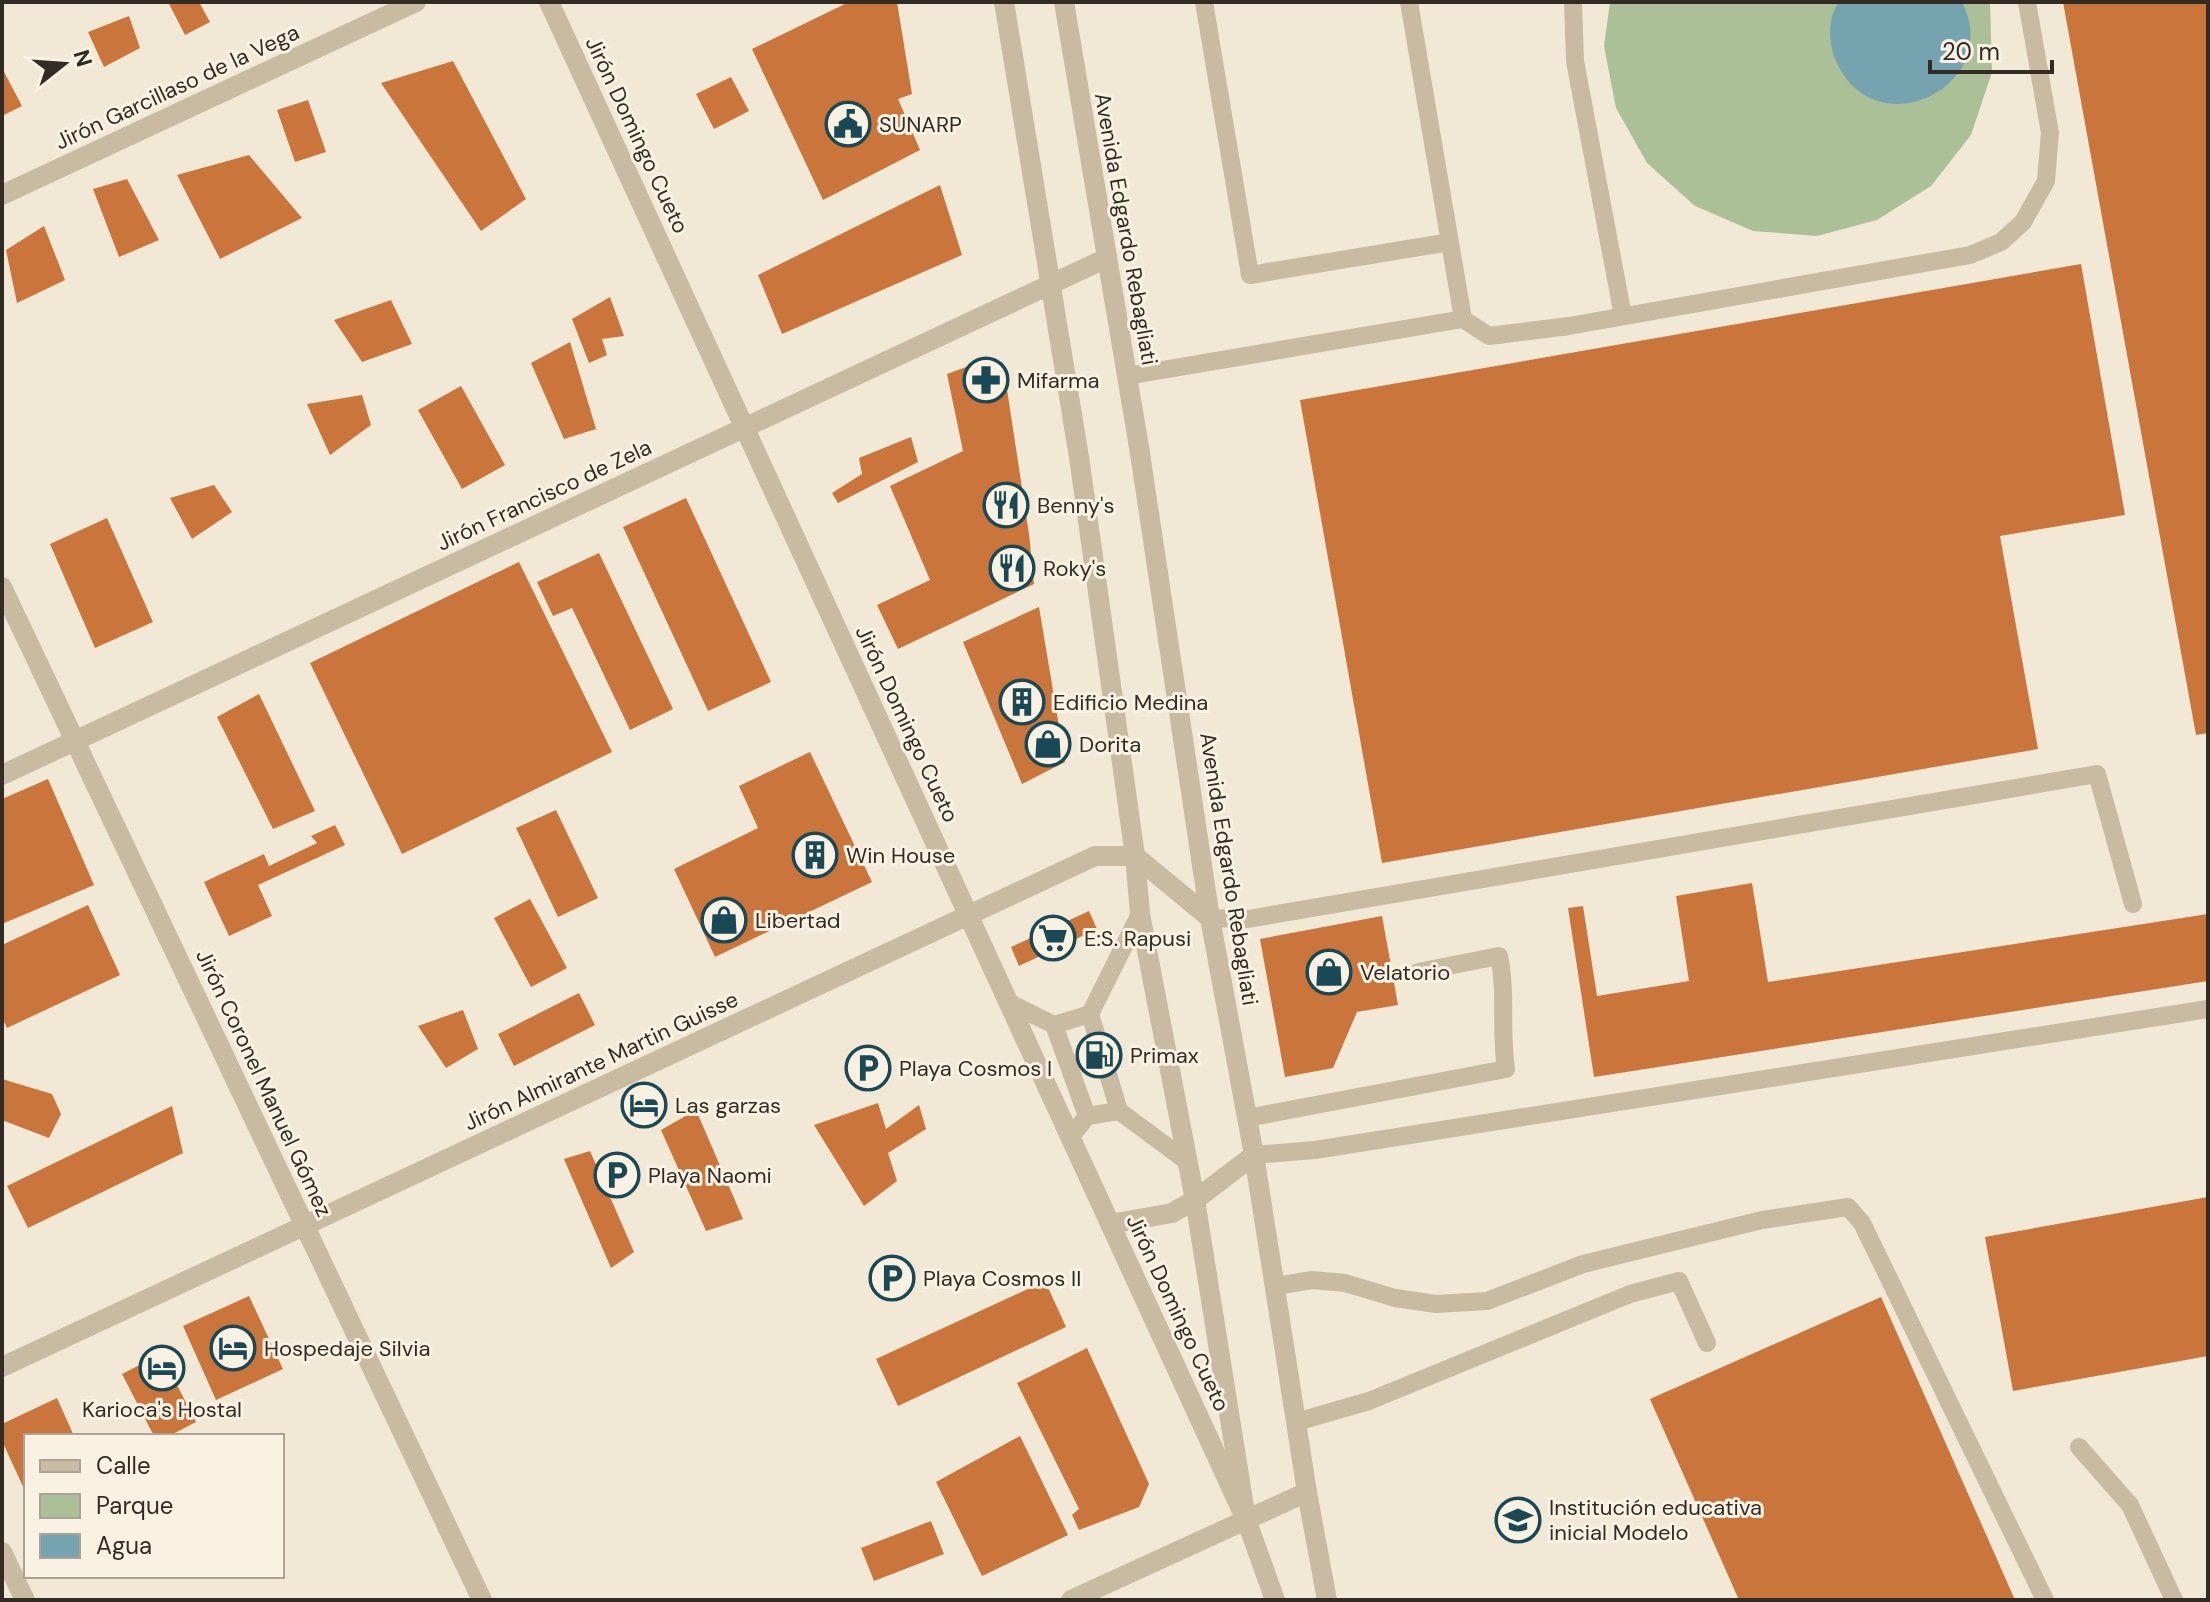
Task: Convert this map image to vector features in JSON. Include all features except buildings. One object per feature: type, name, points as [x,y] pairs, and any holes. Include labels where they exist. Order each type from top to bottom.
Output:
[{"type":"street","name":"Jirón Garcillaso de la Vega","points":[[2,195],[416,2]]},
{"type":"street","name":"Jirón Domingo Cueto","points":[[549,2],[1246,1519],[1275,1600]]},
{"type":"street","points":[[1004,2],[1079,457],[1135,856],[1140,914],[1195,1200],[1246,1519]]},
{"type":"street","name":"Avenida Edgardo Rebagliati","points":[[1064,2],[1127,376],[1210,918],[1254,1155],[1327,1600]]},
{"type":"street","name":"Jirón Francisco de Zela","points":[[2,775],[1107,258]]},
{"type":"street","name":"Jirón Coronel Manuel Gómez","points":[[2,587],[482,1600]]},
{"type":"street","name":"Jirón Almirante Martin Guisse","points":[[2,1367],[1095,856],[1135,856]]},
{"type":"street","points":[[1135,856],[1210,918]]},
{"type":"street","points":[[1110,1224],[1172,1213],[1195,1200],[1254,1155]]},
{"type":"street","points":[[1071,1600],[1307,1492]]},
{"type":"street","points":[[2,1552],[25,1600]]},
{"type":"lane","points":[[1204,2],[1250,275],[1450,242]]},
{"type":"lane","points":[[1409,2],[1463,319]]},
{"type":"lane","points":[[1573,2],[1575,61],[1623,316]]},
{"type":"lane","points":[[1127,376],[1463,319],[1489,336],[1623,316],[1970,255],[2001,242],[2023,222],[2046,181],[2050,133],[2027,2]]},
{"type":"lane","points":[[1210,918],[1248,919],[2097,774],[2133,904]]},
{"type":"lane","points":[[1140,914],[1090,1014],[1119,1111],[1188,1162]]},
{"type":"lane","points":[[1247,1118],[1506,1069],[1503,1049],[1504,980],[1499,956],[1418,972]]},
{"type":"lane","points":[[1008,1002],[1054,1025],[1087,1116]]},
{"type":"lane","points":[[1254,1155],[1315,1150],[2208,1009]]},
{"type":"lane","points":[[1054,1025],[1090,1014]]},
{"type":"lane","points":[[1070,1138],[1087,1116],[1119,1111]]},
{"type":"lane","points":[[1276,1286],[1312,1280],[1345,1283],[1395,1298],[1436,1304],[1487,1301],[1583,1264],[1762,1220],[1848,1207],[1862,1223],[2045,1600]]},
{"type":"lane","points":[[1296,1422],[1369,1401],[1630,1294],[1679,1281],[1707,1343]]},
{"type":"lane","points":[[2079,1447],[2130,1505],[2174,1600]]},
{"type":"green space","points":[[1610,2],[1838,2],[1835,7],[1970,28],[1962,2],[1990,2],[1992,72],[1971,135],[1931,186],[1877,220],[1817,236],[1753,231],[1695,206],[1647,163],[1616,108],[1604,46]]},
{"type":"water","points":[[1838,2],[1962,2],[1971,32],[1966,59],[1951,81],[1930,96],[1904,104],[1878,101],[1854,87],[1836,61],[1830,31]]},
{"type":"place","name":"SUNARP","points":[[848,124]]},
{"type":"place","name":"Mifarma","points":[[986,380]]},
{"type":"place","name":"Benny's","points":[[1006,505]]},
{"type":"place","name":"Roky's","points":[[1012,568]]},
{"type":"place","name":"Edificio Medina","points":[[1022,702]]},
{"type":"place","name":"Dorita","points":[[1048,744]]},
{"type":"place","name":"Win House","points":[[815,855]]},
{"type":"place","name":"Libertad","points":[[724,920]]},
{"type":"place","name":"E:S. Rapusi","points":[[1053,938]]},
{"type":"place","name":"Velatorio","points":[[1329,972]]},
{"type":"place","name":"Primax","points":[[1099,1055]]},
{"type":"place","name":"Playa Cosmos I","points":[[868,1068]]},
{"type":"place","name":"Las garzas","points":[[644,1105]]},
{"type":"place","name":"Playa Naomi","points":[[617,1175]]},
{"type":"place","name":"Playa Cosmos II","points":[[892,1278]]},
{"type":"place","name":"Hospedaje Silvia","points":[[233,1348]]},
{"type":"place","name":"Karioca's Hostal","points":[[162,1368]]},
{"type":"place","name":"Institución educativa inicial Modelo","points":[[1518,1520]]}]
